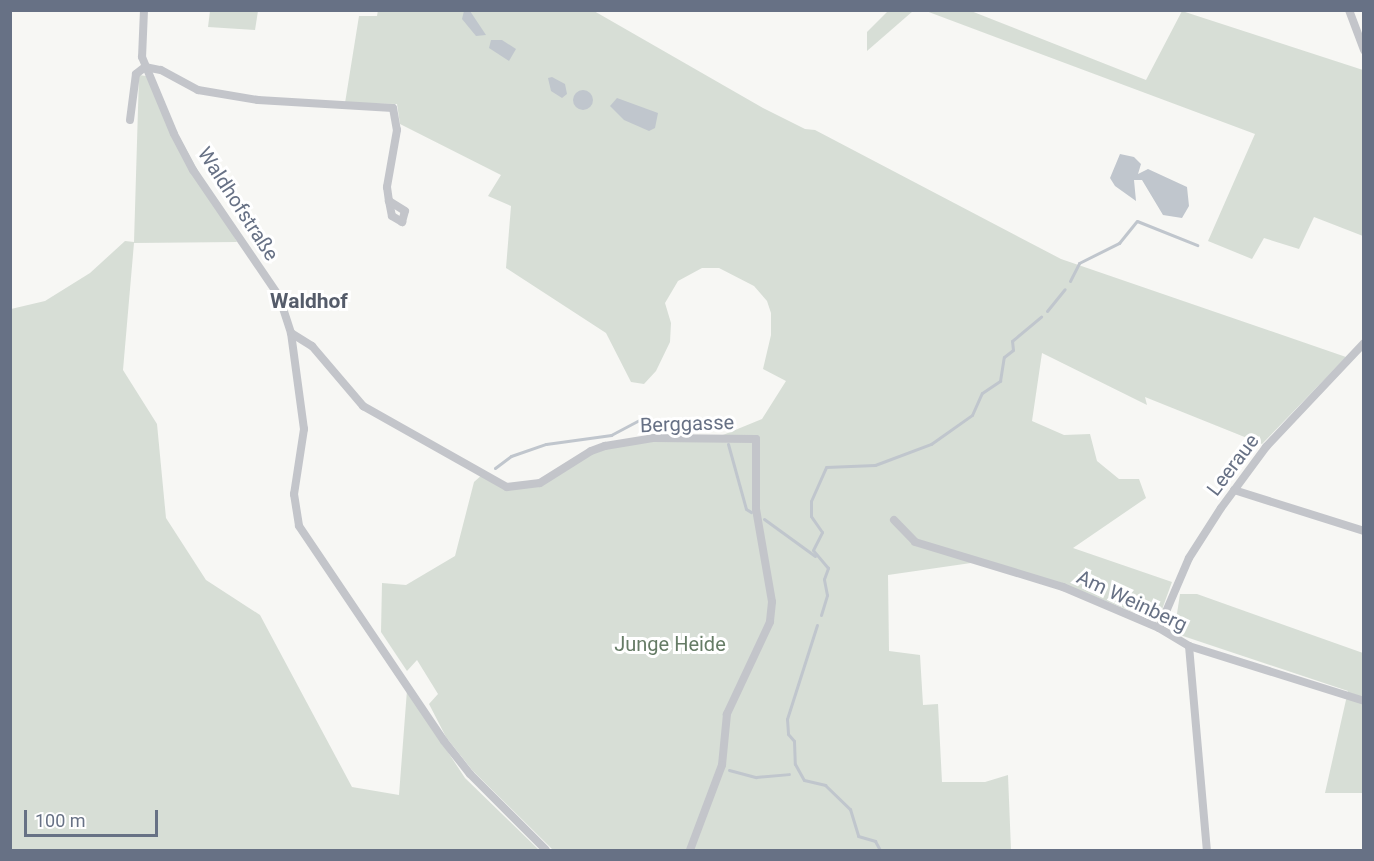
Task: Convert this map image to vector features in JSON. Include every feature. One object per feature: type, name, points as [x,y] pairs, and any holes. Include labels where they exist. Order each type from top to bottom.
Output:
[{"type":"street","name":"Waldhofstraße","points":[[144,10],[140,44],[145,67],[193,170],[279,296],[291,333],[304,429],[294,494],[299,526],[470,774],[546,850]]},
{"type":"street","points":[[1349,10],[1364,50]]},
{"type":"street","points":[[130,120],[136,74],[145,67],[160,70],[198,90],[258,100],[393,108],[397,130],[387,187],[389,201]]},
{"type":"street","name":"Berggasse","points":[[291,333],[312,346],[363,406],[507,487],[540,483],[591,451],[604,446],[654,438],[756,439],[756,509],[768,572],[770,622],[727,714],[722,765],[690,850]]},
{"type":"street","name":"Leeraue","points":[[1159,628],[1189,558],[1234,490],[1272,440],[1364,343]]},
{"type":"street","points":[[1234,490],[1364,531]]},
{"type":"street","name":"Am Weinberg","points":[[894,520],[915,542],[1063,587],[1159,628],[1189,646],[1364,701]]},
{"type":"street","points":[[1189,646],[1207,850]]},
{"type":"green space","name":"Junge Heide","points":[[378,10],[594,11],[763,108],[805,129],[815,130],[1061,259],[1346,357],[1262,444],[1145,397],[1147,405],[1042,353],[1032,421],[1064,435],[1090,434],[1097,461],[1119,479],[1139,479],[1146,498],[1073,548],[1172,582],[1160,615],[1151,619],[1068,586],[976,558],[971,563],[888,575],[889,651],[920,655],[923,705],[938,704],[942,782],[985,782],[1008,775],[1011,850],[553,850],[473,771],[446,737],[429,704],[438,694],[417,660],[407,671],[381,632],[382,583],[406,585],[455,556],[474,482],[483,474],[507,485],[539,481],[604,444],[723,435],[762,419],[786,381],[763,369],[771,335],[771,313],[767,301],[754,286],[719,268],[702,268],[678,281],[665,303],[671,323],[670,342],[656,371],[644,384],[631,382],[606,333],[506,268],[511,206],[488,196],[501,175],[400,124],[397,104],[345,103],[359,16],[377,16]]},
{"type":"green space","points":[[210,11],[258,11],[255,30],[208,27]]},
{"type":"green space","points":[[888,11],[913,11],[867,51],[867,32]]},
{"type":"green space","points":[[926,11],[971,11],[1146,80],[1182,11],[1363,70],[1363,236],[1314,217],[1299,249],[1264,238],[1252,259],[1208,241],[1255,134]]},
{"type":"green space","points":[[139,75],[146,76],[237,242],[134,243],[123,370],[157,424],[166,518],[206,580],[260,615],[352,787],[399,795],[407,690],[465,778],[539,850],[11,850],[11,309],[45,301],[90,273],[125,241],[134,242]]},
{"type":"green space","points":[[1180,594],[1197,594],[1363,653],[1363,793],[1325,793],[1348,691],[1174,633]]},
{"type":"shaded area","points":[[464,11],[470,11],[486,35],[476,36],[462,19]]},
{"type":"shaded area","points":[[491,40],[502,40],[516,49],[509,61],[489,48]]},
{"type":"shaded area","points":[[552,77],[565,84],[567,94],[562,98],[551,91],[548,78]]},
{"type":"shaded area","points":[[583,90],[590,93],[593,100],[590,107],[583,110],[576,107],[573,100],[576,93]]},
{"type":"shaded area","points":[[617,98],[658,113],[655,128],[649,131],[624,120],[610,106]]},
{"type":"shaded area","points":[[1120,154],[1134,157],[1141,164],[1138,174],[1148,169],[1187,187],[1189,206],[1182,218],[1163,215],[1142,180],[1134,180],[1136,201],[1115,186],[1110,178]]},
{"type":"waterway","points":[[1070,281],[1079,263],[1119,243],[1137,221],[1197,245]]},
{"type":"waterway","points":[[1047,311],[1065,289]]},
{"type":"waterway","points":[[821,615],[827,595],[824,579],[828,568],[813,550],[822,532],[811,516],[811,501],[826,467],[875,465],[931,444],[972,415],[982,393],[1000,381],[1004,357],[1013,350],[1012,341],[1041,317]]},
{"type":"waterway","points":[[495,468],[511,456],[546,444],[611,435],[646,416]]},
{"type":"waterway","points":[[728,444],[746,509],[751,512]]},
{"type":"waterway","points":[[764,519],[815,556]]},
{"type":"waterway","points":[[817,625],[787,719],[788,734],[794,741],[795,764],[804,780],[825,785],[850,809],[858,836],[875,841],[880,850]]},
{"type":"waterway","points":[[729,770],[756,777],[789,774]]},
{"type":"district","name":"Waldhof","points":[[309,301]]}]
